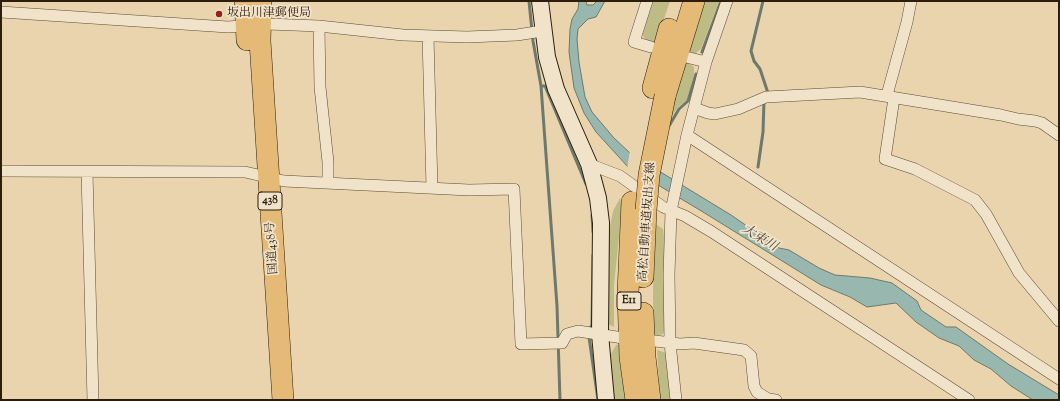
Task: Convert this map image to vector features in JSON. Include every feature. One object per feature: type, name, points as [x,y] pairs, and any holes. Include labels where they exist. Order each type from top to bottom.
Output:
[{"type":"highway","name":"国道438号","points":[[245,1],[253,25],[262,176],[271,400]]},
{"type":"highway","name":"国道438号","points":[[253,25],[261,1]]},
{"type":"highway","name":"高松自動車道坂出支線","points":[[659,92],[679,1]]},
{"type":"highway","name":"高松自動車道坂出支線","points":[[636,400],[630,357],[628,293],[639,206],[643,128],[659,92],[694,1]]},
{"type":"highway","name":"国道438号","points":[[262,176],[283,400]]},
{"type":"highway","name":"高松自動車道坂出支線","points":[[639,206],[645,357],[650,400]]},
{"type":"street","points":[[540,1],[535,32],[556,89],[589,164],[598,198],[601,223],[600,334],[606,400]]},
{"type":"street","points":[[647,1],[634,42],[651,47]]},
{"type":"street","points":[[676,400],[670,343],[669,275],[672,208],[686,137],[706,62],[727,1]]},
{"type":"street","points":[[911,1],[908,22],[890,97],[885,158],[915,169],[975,200],[986,214],[1019,273],[1059,321]]},
{"type":"street","points":[[1,12],[228,27],[253,25],[319,26],[403,35],[428,36],[468,37],[535,32]]},
{"type":"street","points":[[319,26],[320,87],[328,162],[328,183]]},
{"type":"street","points":[[428,36],[432,188]]},
{"type":"street","points":[[686,57],[706,62]]},
{"type":"street","points":[[694,108],[715,114],[738,109],[766,97],[860,92],[1001,114],[1018,119],[1035,121],[1042,123],[1059,135]]},
{"type":"street","points":[[686,137],[1059,380]]},
{"type":"street","points":[[589,164],[620,176],[662,207],[672,208],[712,232],[969,400]]},
{"type":"street","points":[[1,171],[245,172],[277,181],[432,188],[514,189],[521,344],[562,344],[571,332],[600,334],[623,338]]},
{"type":"street","points":[[87,172],[92,400]]},
{"type":"street","points":[[655,341],[670,343],[694,343],[744,350],[751,356],[754,386],[757,392],[768,399],[776,400]]},
{"type":"shaded area","points":[[653,1],[670,1],[656,43],[645,39],[641,33]]},
{"type":"shaded area","points":[[705,1],[719,1],[701,49],[696,53],[690,53],[687,52]]},
{"type":"shaded area","points":[[685,61],[694,67],[694,74],[687,100],[678,107],[670,119]]},
{"type":"shaded area","points":[[620,198],[622,209],[614,285],[614,327],[608,324],[607,320],[608,236],[613,211]]},
{"type":"shaded area","points":[[654,223],[663,229],[664,237],[665,328],[663,334],[654,336],[653,300]]},
{"type":"shaded area","points":[[621,344],[627,400],[613,400],[611,354],[616,345]]},
{"type":"shaded area","points":[[657,350],[667,353],[672,400],[660,400]]},
{"type":"water","name":"大束川","points":[[579,1],[586,1],[587,5],[593,5],[597,1],[605,1],[596,17],[588,19],[578,29],[577,39],[579,62],[585,97],[592,112],[614,138],[631,154],[731,215],[779,248],[789,250],[819,268],[835,275],[870,278],[892,283],[917,301],[921,310],[946,327],[956,327],[1008,364],[1059,395],[1059,400],[1033,400],[1011,386],[991,369],[974,360],[959,346],[939,338],[916,322],[896,303],[867,307],[850,297],[821,285],[628,167],[596,132],[584,113],[574,88],[569,52],[570,29],[572,19],[578,9]]},
{"type":"pier","points":[[630,150],[660,170],[658,188],[627,169]]},
{"type":"waterway","points":[[529,1],[533,41],[541,86],[545,86],[586,184]]},
{"type":"waterway","points":[[702,52],[721,1]]},
{"type":"waterway","points":[[763,1],[751,51],[754,61],[760,69],[768,93]]},
{"type":"waterway","points":[[669,126],[679,109],[688,101],[696,74]]},
{"type":"waterway","points":[[541,86],[557,306],[560,400]]},
{"type":"waterway","points":[[758,167],[763,132],[764,101]]},
{"type":"waterway","points":[[592,215],[593,232]]},
{"type":"waterway","points":[[589,330],[592,325],[593,255]]},
{"type":"waterway","points":[[589,337],[598,400]]},
{"type":"place","name":"坂出川津郵便局","points":[[219,14]]}]
